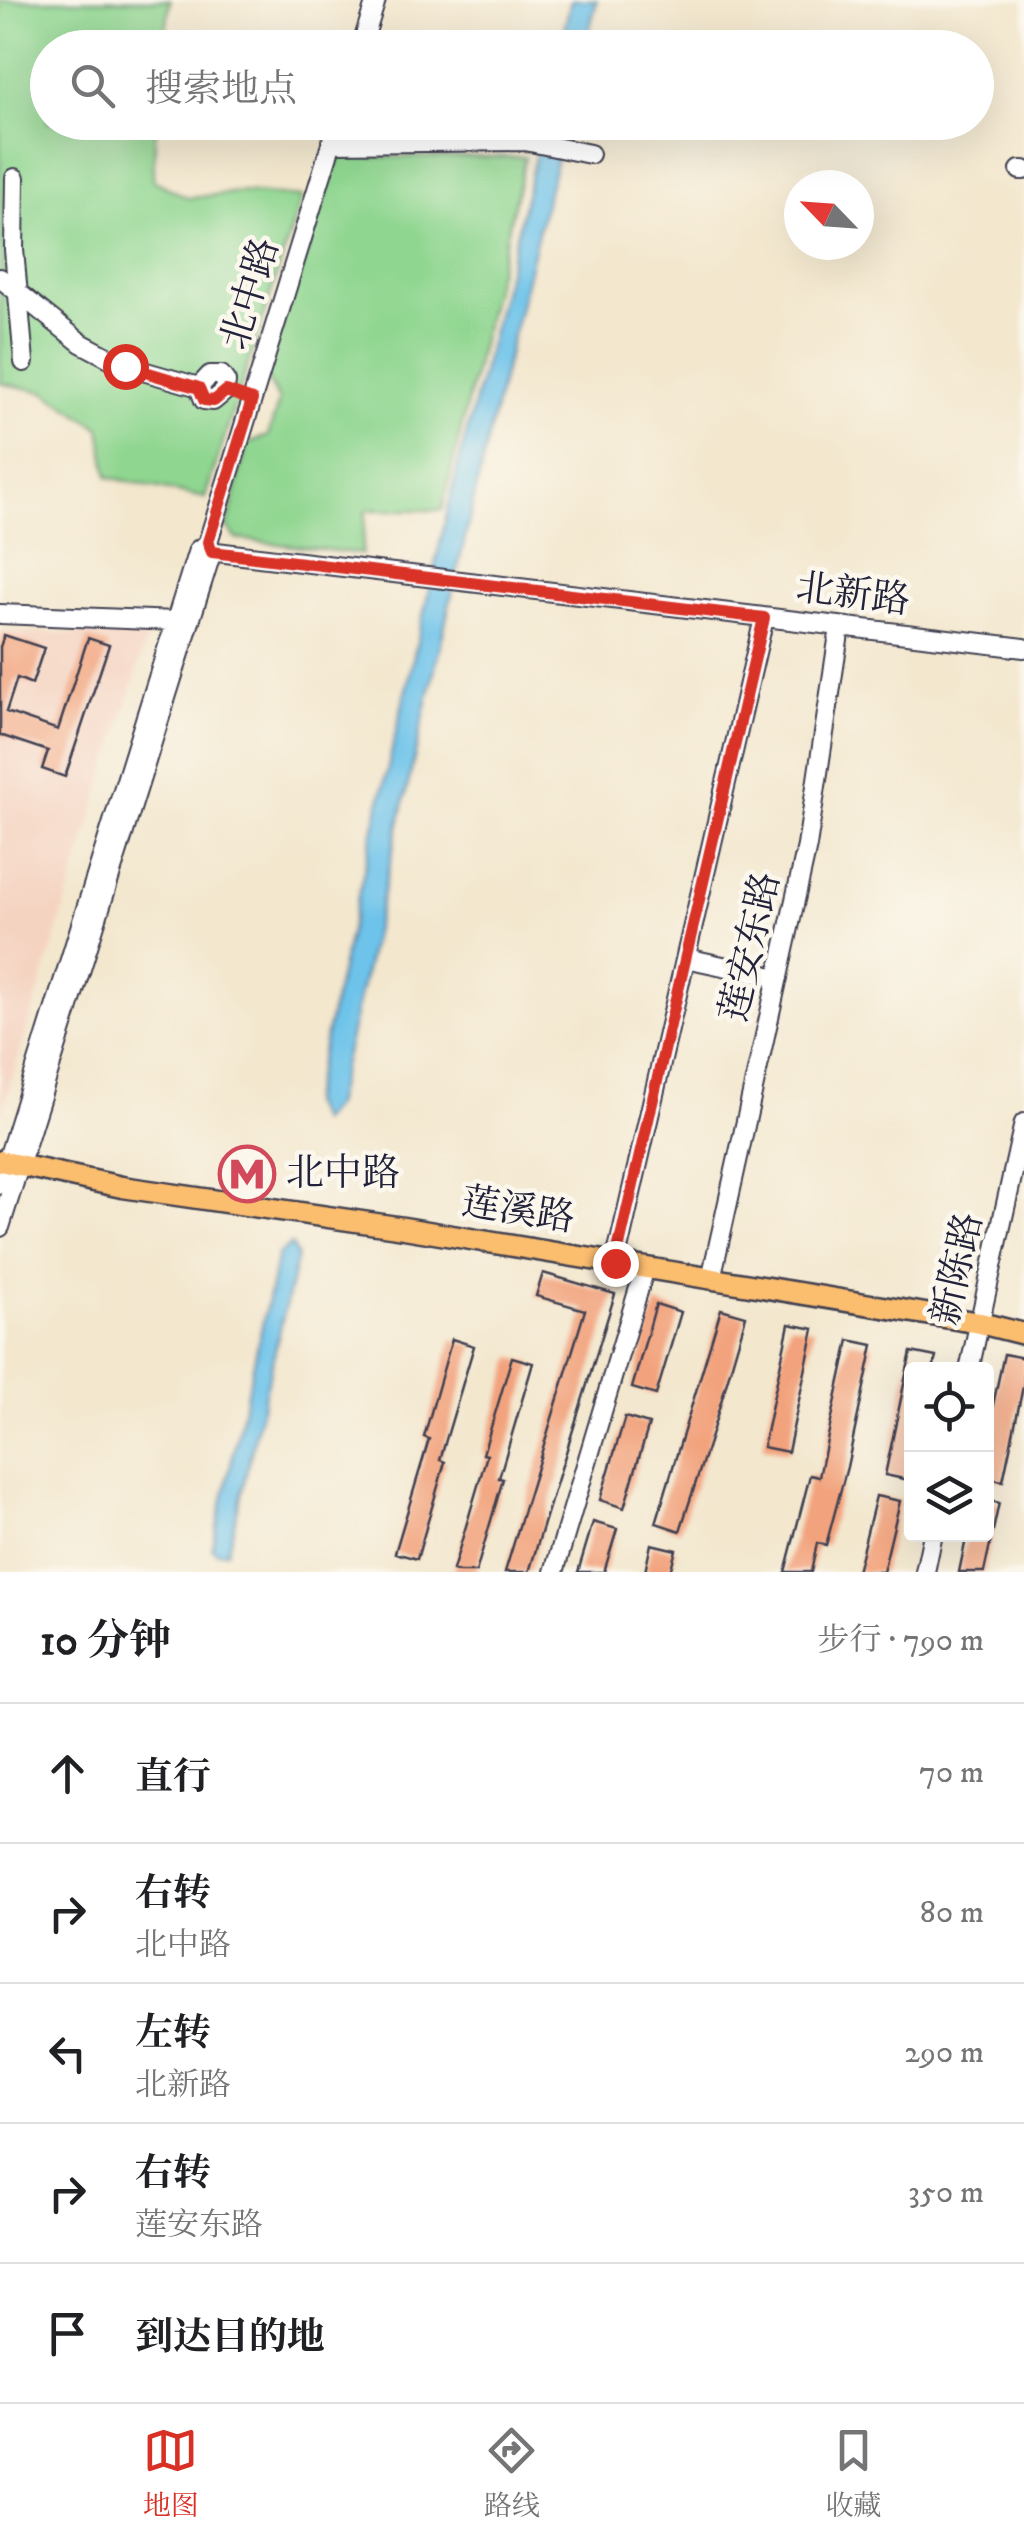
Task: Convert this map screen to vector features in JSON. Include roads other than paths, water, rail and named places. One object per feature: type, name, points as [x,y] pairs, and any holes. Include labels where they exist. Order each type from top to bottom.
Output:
[{"type":"main road","name":"莲溪路","points":[[9,1163],[122,1186],[404,1228],[980,1323],[1024,1334]]},
{"type":"street","points":[[367,30],[376,0]]},
{"type":"street","points":[[331,142],[535,142],[590,154]]},
{"type":"street","name":"北中路","points":[[0,1184],[206,548],[331,142]]},
{"type":"street","points":[[15,178],[14,250],[24,362]]},
{"type":"street","points":[[0,278],[81,343],[125,366],[199,388],[210,374],[221,375],[226,391],[252,400]]},
{"type":"street","name":"北中路","points":[[0,1226],[9,1163],[176,621],[206,548]]},
{"type":"street","name":"北新路","points":[[206,548],[1024,648]]},
{"type":"street","points":[[0,614],[176,621]]},
{"type":"street","name":"莲安东路","points":[[615,1263],[764,618]]},
{"type":"street","name":"莲安东路","points":[[711,1279],[813,815],[840,626]]},
{"type":"street","points":[[686,958],[778,978]]},
{"type":"street","name":"新陈路","points":[[971,1362],[1024,1123]]},
{"type":"street","points":[[554,1572],[645,1268]]},
{"type":"street","points":[[925,1572],[931,1542]]},
{"type":"water","points":[[571,0],[597,0],[589,30],[564,30]]},
{"type":"water","points":[[539,140],[562,140],[487,442],[334,1106],[320,1122],[310,1103],[457,470]]},
{"type":"water","points":[[291,1244],[297,1257],[233,1529],[227,1552],[217,1552],[212,1548],[278,1255]]},
{"type":"place","name":"北中路","points":[[247,1174]]}]
